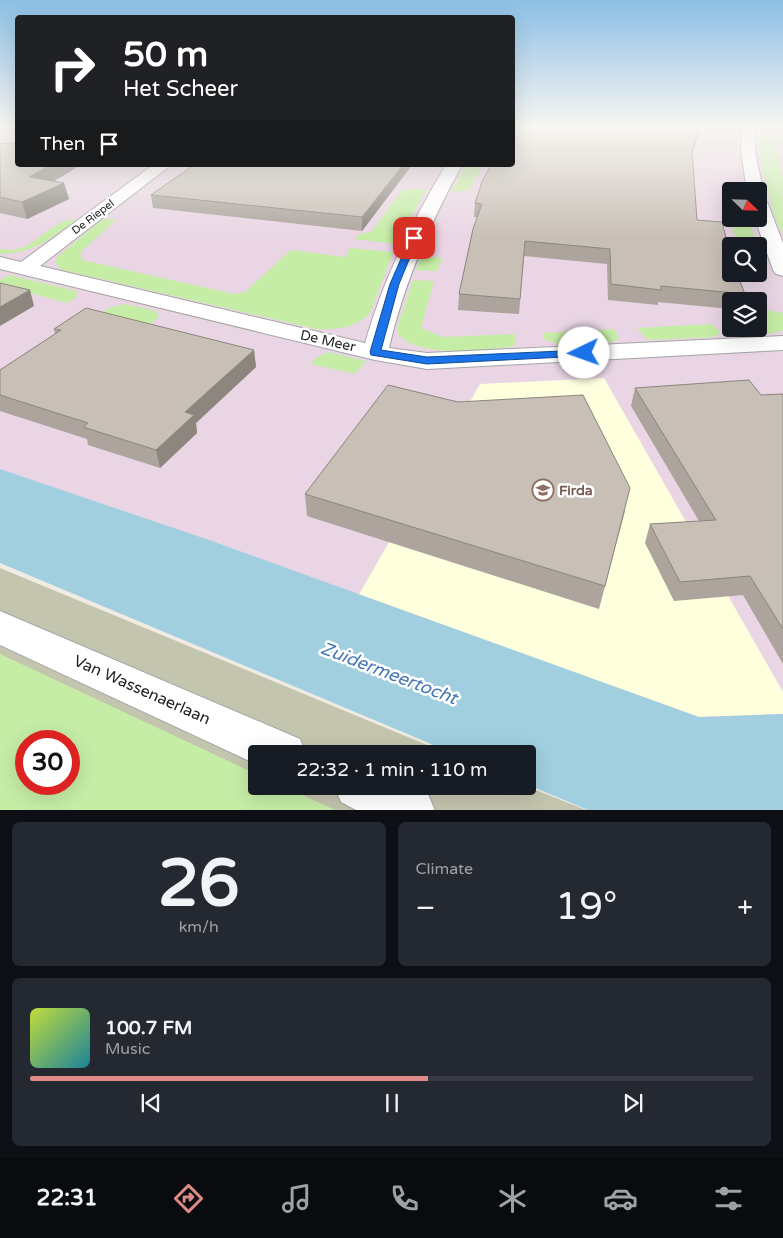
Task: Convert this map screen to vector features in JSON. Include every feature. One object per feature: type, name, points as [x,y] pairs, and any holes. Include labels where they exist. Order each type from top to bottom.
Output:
[{"type":"street","points":[[750,164],[753,182]]},
{"type":"street","name":"De Riepel","points":[[24,269],[159,167]]},
{"type":"street","points":[[375,352],[384,315],[414,238],[453,167]]},
{"type":"street","points":[[768,228],[783,270]]},
{"type":"street","name":"De Meer","points":[[0,263],[375,352],[427,361],[783,343]]},
{"type":"street","name":"Van Wassenaerlaan","points":[[0,627],[264,745]]},
{"type":"street","points":[[377,795],[411,810]]},
{"type":"shaded area","points":[[0,164],[15,164],[15,167],[515,167],[515,164],[783,164],[783,788],[0,513]]},
{"type":"shaded area","name":"Firda","points":[[604,378],[783,692],[783,714],[699,717],[358,596],[480,384]]},
{"type":"shaded area","points":[[0,568],[427,745],[248,745],[248,795],[536,795],[536,790],[586,810],[0,810]]},
{"type":"green space","points":[[762,164],[780,164],[783,180],[783,232],[774,215],[768,193],[768,182],[766,182]]},
{"type":"green space","points":[[465,167],[482,167],[469,190],[451,192]]},
{"type":"green space","points":[[403,189],[426,189],[397,244],[355,239],[359,234],[371,232]]},
{"type":"green space","points":[[77,219],[42,244],[23,251],[0,254],[0,249],[10,250],[26,246],[53,227],[63,222]]},
{"type":"green space","points":[[116,220],[80,253],[82,260],[234,294],[245,292],[291,250],[345,257],[350,248],[393,252],[370,313],[352,325],[331,329],[316,329],[60,269],[55,262],[57,257],[100,221]]},
{"type":"green space","points":[[733,228],[752,228],[755,237],[735,237]]},
{"type":"green space","points":[[421,256],[442,258],[437,271],[416,270]]},
{"type":"green space","points":[[9,275],[76,291],[77,297],[67,303],[0,285],[0,280]]},
{"type":"green space","points":[[413,280],[434,281],[421,328],[443,337],[514,334],[516,343],[511,347],[451,351],[420,347],[407,341],[397,333],[397,328]]},
{"type":"green space","points":[[125,304],[156,311],[159,317],[142,330],[95,318],[109,308]]},
{"type":"green space","points":[[767,310],[783,313],[783,330],[767,334]]},
{"type":"green space","points":[[712,324],[720,332],[715,337],[648,340],[637,328]]},
{"type":"green space","points":[[614,329],[619,338],[613,342],[560,345],[544,339],[544,333]]},
{"type":"green space","points":[[328,352],[366,361],[355,374],[311,364],[316,358]]},
{"type":"green space","points":[[0,654],[248,770],[248,795],[302,795],[335,810],[0,810]]},
{"type":"water","name":"Zuidermeertocht","points":[[0,469],[212,541],[699,717],[783,714],[783,810],[588,810],[536,788],[536,745],[434,745],[0,563]]},
{"type":"building","points":[[0,164],[15,164],[15,167],[46,167],[29,177],[64,183],[22,202],[0,197]]},
{"type":"building","points":[[515,164],[693,164],[697,220],[722,222],[726,237],[722,237],[722,282],[740,282],[744,292],[661,286],[661,290],[611,284],[610,249],[525,241],[520,299],[459,294],[473,229],[482,204],[475,203],[482,182],[490,167],[515,167]]},
{"type":"building","points":[[191,167],[401,167],[362,217],[151,195]]},
{"type":"building","points":[[0,283],[30,290],[0,307]]},
{"type":"building","points":[[86,308],[254,350],[185,412],[194,415],[156,450],[83,427],[88,423],[0,395],[0,370],[61,330],[54,329]]},
{"type":"building","points":[[749,380],[761,395],[783,394],[783,629],[750,576],[680,582],[650,524],[716,520],[635,388]]},
{"type":"building","points":[[388,385],[458,402],[583,395],[630,488],[605,586],[305,494]]},
{"type":"place","name":"Firda","points":[[543,490]]},
{"type":"route","points":[[414,238],[384,315],[375,352],[427,361],[584,353]]}]
